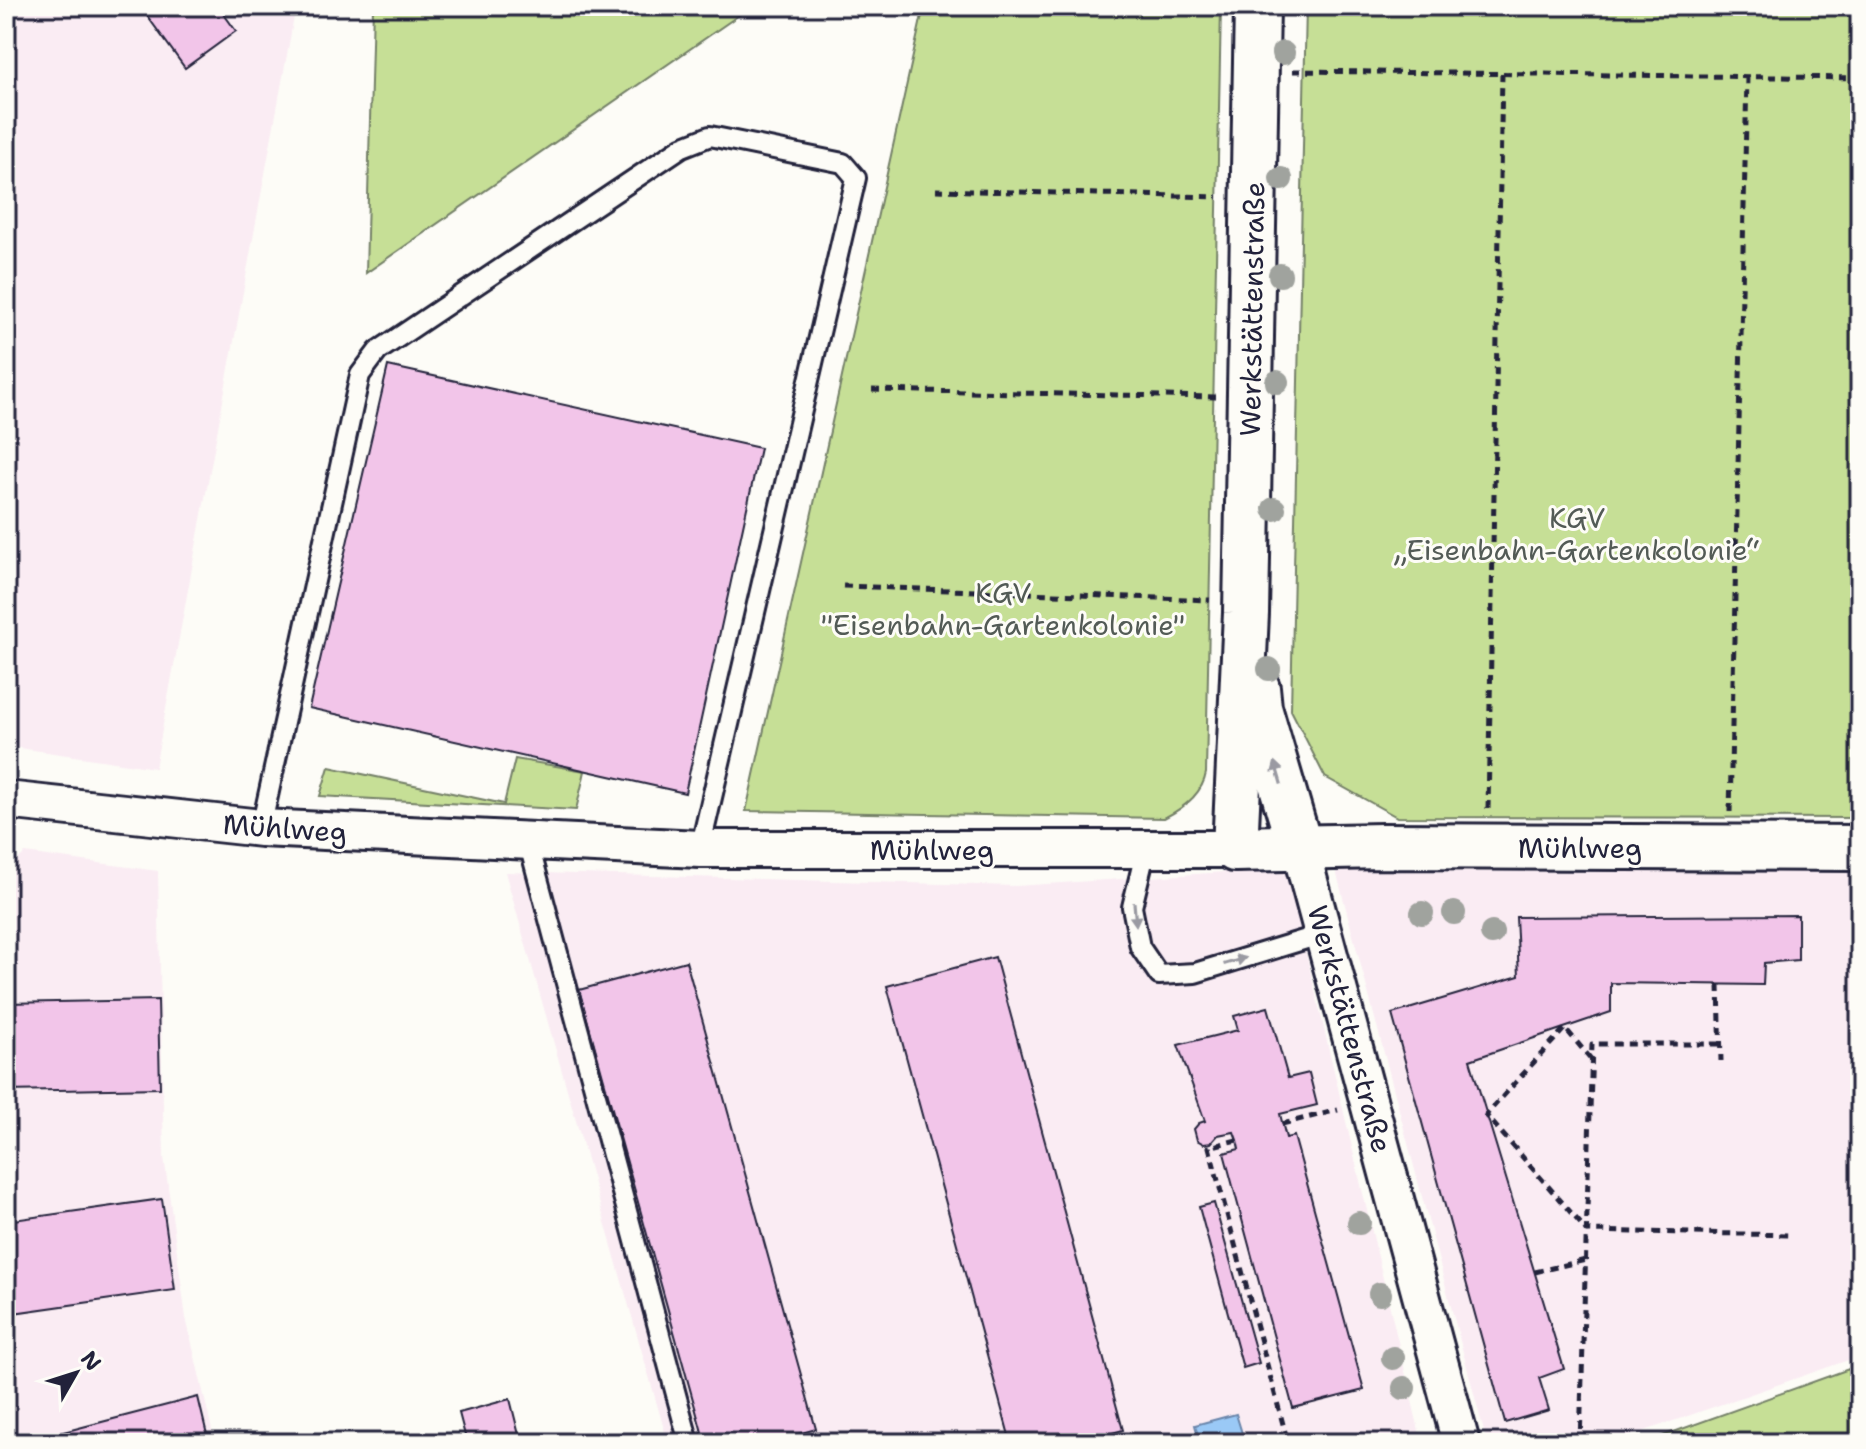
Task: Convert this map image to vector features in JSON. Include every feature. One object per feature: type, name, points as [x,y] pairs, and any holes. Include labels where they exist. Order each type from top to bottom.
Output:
[{"type":"street","name":"Werkstättenstraße","points":[[1235,849],[1232,606],[1257,6]]},
{"type":"street","name":"Werkstättenstraße","points":[[1232,606],[1461,1443]]},
{"type":"street","name":"Mühlweg","points":[[6,800],[261,828],[700,849],[1860,848]]},
{"type":"lane","points":[[261,828],[360,375],[378,351],[682,147],[710,136],[843,163],[856,178],[700,849]]},
{"type":"lane","points":[[528,841],[689,1443]]},
{"type":"lane","points":[[1146,849],[1132,907],[1140,947],[1159,975],[1195,973],[1323,934]]},
{"type":"path","points":[[1291,71],[1860,78]]},
{"type":"path","points":[[1488,817],[1502,74]]},
{"type":"path","points":[[1730,817],[1747,77]]},
{"type":"path","points":[[936,190],[1226,197]]},
{"type":"path","points":[[872,390],[1220,398]]},
{"type":"path","points":[[843,586],[1232,606]]},
{"type":"path","points":[[1719,985],[1721,1061]]},
{"type":"path","points":[[1591,1059],[1565,1028],[1486,1115],[1587,1231],[1793,1235]]},
{"type":"path","points":[[1580,1443],[1592,1044],[1720,1044]]},
{"type":"path","points":[[1282,1124],[1370,1102]]},
{"type":"path","points":[[1237,1140],[1209,1147],[1288,1443]]},
{"type":"path","points":[[1535,1272],[1586,1260]]},
{"type":"shaded area","points":[[6,6],[296,6],[155,768],[6,746]]},
{"type":"shaded area","points":[[25,853],[158,871],[164,1157],[186,1318],[215,1443],[6,1443],[6,871]]},
{"type":"shaded area","points":[[1286,868],[1422,1443],[668,1443],[505,872],[1016,886]]},
{"type":"shaded area","points":[[1336,871],[1860,872],[1860,1356],[1610,1443],[1487,1443]]},
{"type":"green space","points":[[373,6],[752,6],[366,273]]},
{"type":"green space","name":"KGV \"Eisenbahn-Gartenkolonie\"","points":[[924,6],[1221,6],[1206,773],[1200,788],[1190,800],[1164,818],[746,811]]},
{"type":"green space","name":"KGV „Eisenbahn-Gartenkolonie“","points":[[1306,6],[1860,6],[1860,818],[1397,817],[1325,777],[1291,710]]},
{"type":"green space","points":[[515,759],[585,771],[576,810],[320,796],[329,767],[504,804]]},
{"type":"green space","points":[[1860,1365],[1860,1443],[1643,1443]]},
{"type":"water","points":[[1236,1414],[1245,1443],[1200,1443],[1195,1425]]},
{"type":"building","points":[[140,6],[218,6],[236,31],[185,68]]},
{"type":"building","points":[[388,366],[760,448],[685,793],[309,708]]},
{"type":"building","points":[[1798,915],[1798,960],[1764,963],[1763,985],[1611,983],[1611,1012],[1470,1060],[1564,1369],[1539,1378],[1549,1410],[1505,1423],[1392,1014],[1519,976],[1516,917]]},
{"type":"building","points":[[995,957],[1123,1430],[1076,1443],[1011,1443],[887,986]]},
{"type":"building","points":[[686,961],[816,1429],[766,1443],[705,1443],[579,990]]},
{"type":"building","points":[[158,1000],[160,1088],[6,1091],[6,1003]]},
{"type":"building","points":[[1268,1007],[1288,1078],[1309,1073],[1317,1105],[1280,1114],[1286,1138],[1294,1136],[1364,1390],[1293,1408],[1224,1153],[1239,1149],[1237,1140],[1234,1132],[1218,1135],[1211,1143],[1204,1144],[1197,1140],[1194,1129],[1205,1121],[1178,1045],[1238,1030],[1234,1016]]},
{"type":"building","points":[[162,1199],[175,1290],[6,1314],[6,1221]]},
{"type":"building","points":[[1214,1203],[1259,1363],[1243,1368],[1199,1207]]},
{"type":"building","points":[[198,1397],[209,1443],[21,1443]]},
{"type":"building","points":[[510,1399],[521,1443],[467,1443],[459,1413]]}]
